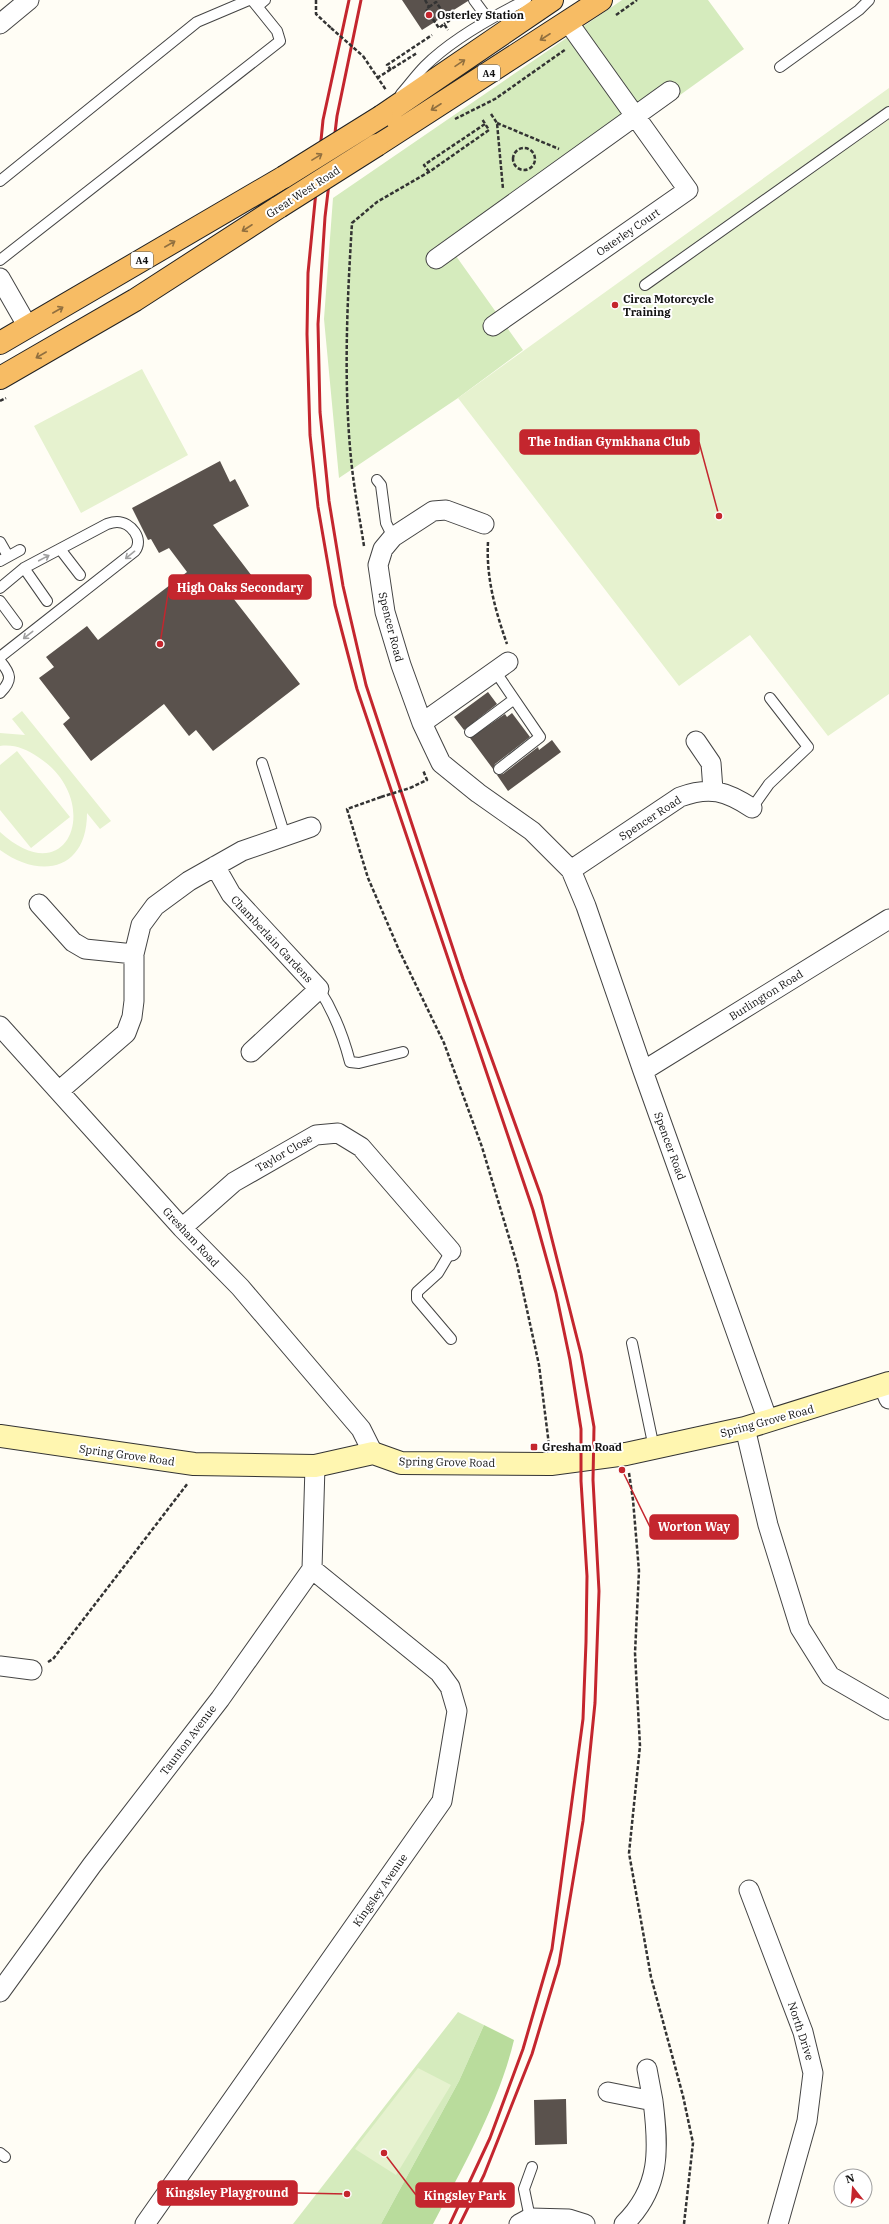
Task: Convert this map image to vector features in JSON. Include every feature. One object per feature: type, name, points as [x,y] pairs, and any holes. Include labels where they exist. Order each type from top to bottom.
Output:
[{"type":"highway","name":"Great West Road","points":[[0,343],[284,177],[382,116],[552,0]]},
{"type":"highway","name":"Great West Road","points":[[0,378],[135,300],[602,0]]},
{"type":"main road","name":"Spring Grove Road","points":[[0,1436],[194,1464],[315,1466],[373,1453],[401,1463],[551,1464],[626,1454],[745,1428],[887,1389]]},
{"type":"street","points":[[0,24],[29,0]]},
{"type":"street","name":"Osterley Court","points":[[493,326],[688,190],[568,22]]},
{"type":"street","points":[[436,259],[670,91]]},
{"type":"street","points":[[0,278],[28,327]]},
{"type":"street","name":"Spencer Road","points":[[484,524],[446,510],[433,511],[393,537],[383,549],[378,565],[385,612],[401,665],[422,723],[441,763],[478,793],[532,831],[572,870],[768,1421]]},
{"type":"street","points":[[422,723],[501,666]]},
{"type":"street","points":[[696,741],[711,763],[713,790]]},
{"type":"street","name":"Spencer Road","points":[[572,870],[680,797],[696,791],[713,790],[736,798],[752,808]]},
{"type":"street","points":[[59,1091],[126,1033],[132,1017],[134,1001],[134,954],[140,925],[154,906],[189,881],[242,851],[311,827]]},
{"type":"street","name":"Chamberlain Gardens","points":[[215,866],[231,894],[319,989]]},
{"type":"street","points":[[39,904],[73,942],[85,949],[134,954]]},
{"type":"street","name":"Burlington Road","points":[[642,1070],[889,919]]},
{"type":"street","points":[[251,1052],[319,989]]},
{"type":"street","name":"Gresham Road","points":[[0,1026],[182,1228],[240,1287],[356,1423],[373,1453]]},
{"type":"street","name":"Taylor Close","points":[[182,1228],[234,1182],[316,1135],[338,1133],[361,1147],[451,1251]]},
{"type":"street","points":[[745,1428],[768,1525],[800,1628],[830,1676],[889,1710]]},
{"type":"street","points":[[312,1569],[315,1466]]},
{"type":"street","name":"Taunton Avenue","points":[[0,1992],[92,1865],[220,1699],[312,1569]]},
{"type":"street","name":"Kingsley Avenue","points":[[145,2224],[442,1801],[457,1711],[450,1687],[439,1672],[312,1569]]},
{"type":"street","points":[[0,1666],[32,1670]]},
{"type":"street","name":"North Drive","points":[[749,1890],[803,2032],[813,2073],[807,2121],[778,2224]]},
{"type":"street","points":[[624,2224],[633,2216],[653,2181],[657,2135],[647,2069]]},
{"type":"street","points":[[608,2092],[653,2102]]},
{"type":"street","points":[[525,2221],[569,2219],[585,2224]]},
{"type":"lane","points":[[0,180],[197,22],[249,0]]},
{"type":"lane","points":[[474,0],[488,19]]},
{"type":"lane","points":[[382,116],[426,65],[488,19],[526,0]]},
{"type":"lane","points":[[780,67],[860,10],[869,0]]},
{"type":"lane","points":[[0,260],[280,41],[277,31],[258,2]]},
{"type":"lane","points":[[645,285],[889,112]]},
{"type":"lane","points":[[377,480],[381,485],[386,523],[393,537]]},
{"type":"lane","points":[[0,588],[24,568],[107,524],[117,522],[132,528],[138,540],[138,547],[135,551],[0,657]]},
{"type":"lane","points":[[0,542],[4,558],[20,550]]},
{"type":"lane","points":[[60,549],[80,575]]},
{"type":"lane","points":[[24,568],[47,601]]},
{"type":"lane","points":[[0,601],[17,624]]},
{"type":"lane","points":[[0,662],[9,672],[7,686],[0,693]]},
{"type":"lane","points":[[499,769],[540,737],[513,700],[501,666]]},
{"type":"lane","points":[[752,808],[769,784],[808,747],[770,698]]},
{"type":"lane","points":[[470,732],[513,700]]},
{"type":"lane","points":[[262,763],[285,836]]},
{"type":"lane","points":[[319,989],[333,1010],[344,1039],[350,1062],[359,1063],[403,1052]]},
{"type":"lane","points":[[451,1251],[438,1273],[417,1292],[417,1299],[451,1339]]},
{"type":"lane","points":[[632,1343],[654,1448]]},
{"type":"lane","points":[[525,2221],[524,2189],[532,2167]]},
{"type":"path","points":[[316,0],[316,14],[363,56],[389,94]]},
{"type":"path","points":[[424,0],[429,7]]},
{"type":"path","points":[[435,22],[426,9],[436,2],[449,21],[444,24]]},
{"type":"path","points":[[390,70],[387,65],[432,35]]},
{"type":"path","points":[[377,78],[421,50]]},
{"type":"path","points":[[491,114],[497,123],[505,210]]},
{"type":"path","points":[[482,119],[490,130],[429,172],[424,165],[485,124]]},
{"type":"path","points":[[497,123],[579,157]]},
{"type":"path","points":[[522,148],[530,149],[534,155],[535,163],[530,169],[520,170],[514,165],[513,154],[522,148]]},
{"type":"path","points":[[484,524],[488,536],[487,565],[498,618],[508,647],[501,666]]},
{"type":"path","points":[[420,785],[347,809],[368,878],[399,950],[444,1043],[482,1147],[517,1264],[534,1342],[539,1365],[551,1464]]},
{"type":"path","points":[[626,1454],[634,1500],[639,1571],[636,1653],[640,1746],[628,1853],[651,1977],[682,2096],[692,2144],[684,2224]]},
{"type":"path","points":[[32,1670],[53,1659],[191,1478],[194,1464]]},
{"type":"green space","points":[[622,0],[708,0],[744,49],[456,256],[523,350],[458,398],[339,478],[324,319],[333,198]]},
{"type":"green space","points":[[889,88],[889,694],[828,736],[750,635],[679,686],[458,398]]},
{"type":"green space","points":[[142,369],[188,455],[81,513],[34,426]]},
{"type":"green space","points":[[22,711],[111,821],[100,829],[87,813],[85,832],[79,847],[70,858],[59,864],[46,867],[31,865],[0,850],[0,832],[24,849],[45,853],[60,847],[70,834],[73,816],[70,795],[58,775],[38,757],[29,752],[15,746],[0,746],[0,733],[25,735],[12,719]]},
{"type":"green space","points":[[17,751],[70,817],[31,848],[0,810],[0,765]]},
{"type":"green space","points":[[458,2012],[484,2025],[459,2081],[381,2224],[293,2224]]},
{"type":"green space","points":[[484,2025],[514,2040],[490,2111],[456,2180],[433,2224],[381,2224],[459,2081]]},
{"type":"green space","points":[[418,2068],[451,2085],[396,2175],[355,2149]]},
{"type":"building","name":"Osterley Station","points":[[402,0],[468,0],[468,1],[422,30]]},
{"type":"building","points":[[220,461],[230,482],[235,479],[249,506],[213,525],[255,580],[233,598],[300,684],[213,751],[196,730],[189,736],[164,704],[91,761],[63,724],[70,718],[39,678],[54,667],[46,657],[87,626],[98,640],[187,572],[169,548],[159,553],[151,539],[148,540],[132,508]]},
{"type":"building","points":[[488,692],[497,704],[464,730],[454,717]]},
{"type":"building","points":[[512,713],[530,737],[495,764],[493,769],[470,738],[505,714],[507,717]]},
{"type":"building","points":[[552,740],[561,752],[508,791],[497,775],[503,774],[538,747],[539,750]]},
{"type":"building","points":[[566,2099],[567,2144],[535,2145],[534,2100]]},
{"type":"railway","points":[[349,0],[323,120],[308,273],[307,334],[310,435],[318,507],[335,605],[357,689],[533,1210],[556,1293],[570,1360],[581,1429],[581,1481],[587,1576],[583,1719],[552,1949],[523,2049],[490,2138],[450,2224]]},
{"type":"railway","points":[[361,0],[337,116],[325,217],[318,324],[320,412],[329,501],[343,586],[366,685],[463,979],[541,1196],[581,1354],[594,1427],[593,1480],[599,1591],[595,1703],[583,1821],[559,1964],[532,2054],[484,2175],[460,2224]]},
{"type":"place","name":"Osterley Station","points":[[429,15]]},
{"type":"place","name":"Circa Motorcycle Training","points":[[615,305]]},
{"type":"place","name":"The Indian Gymkhana Club","points":[[719,516]]},
{"type":"place","name":"High Oaks Secondary","points":[[160,644]]},
{"type":"place","name":"Gresham Road","points":[[534,1447]]},
{"type":"place","name":"Worton Way","points":[[622,1470]]},
{"type":"place","name":"Kingsley Park","points":[[384,2153]]},
{"type":"place","name":"Kingsley Playground","points":[[347,2194]]}]
